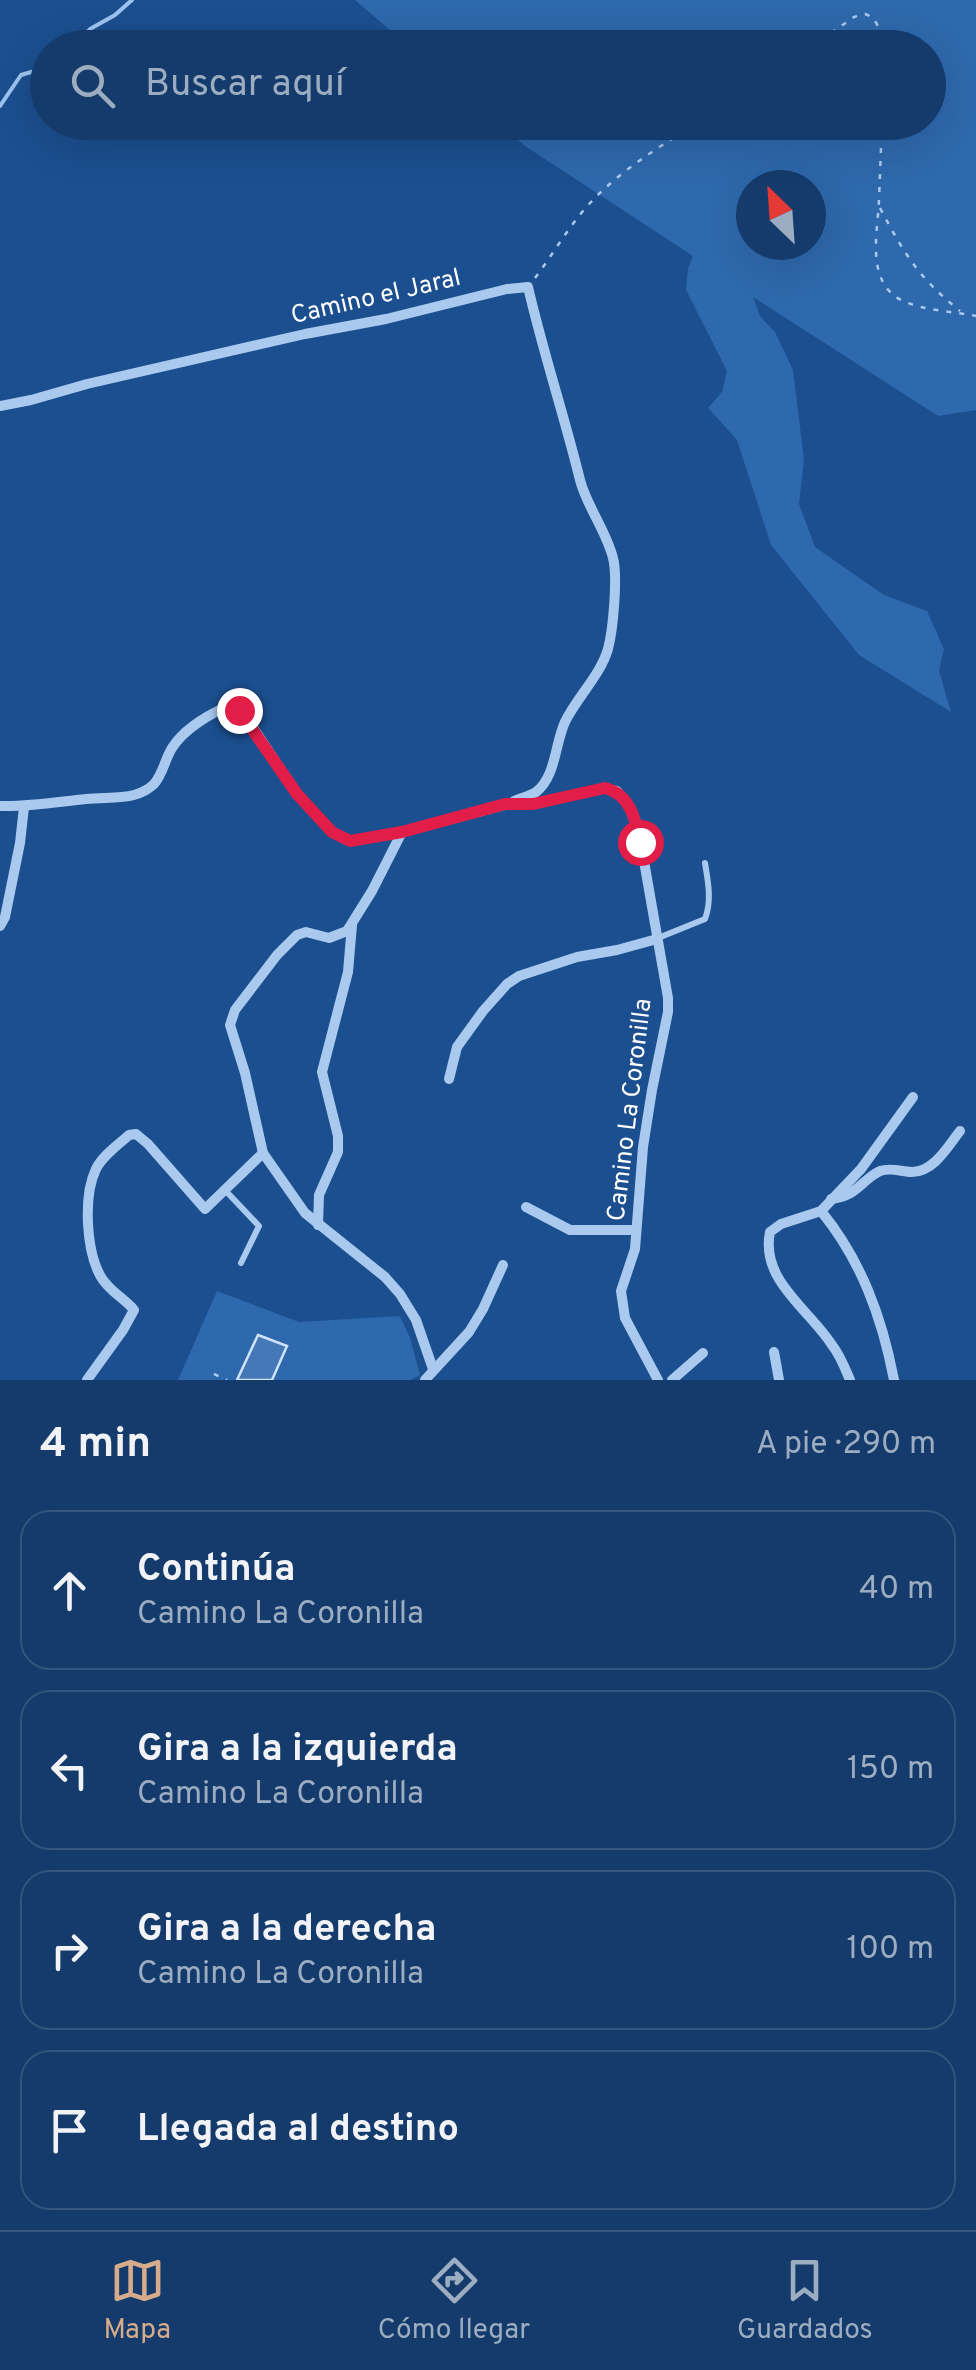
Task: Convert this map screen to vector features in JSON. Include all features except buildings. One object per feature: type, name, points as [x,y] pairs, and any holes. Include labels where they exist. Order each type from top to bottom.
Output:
[{"type":"street","name":"Camino el Jaral","points":[[0,406],[305,334],[528,287]]},
{"type":"street","points":[[505,804],[534,794],[544,783],[571,709],[605,658],[611,637],[615,575],[614,559],[579,476],[528,287]]},
{"type":"street","name":"Camino La Coronilla","points":[[0,806],[24,807],[143,792],[160,776],[180,738],[228,706],[239,710],[248,720],[297,794],[332,832],[350,841],[402,832],[505,804],[533,804],[605,788],[617,791],[631,809],[638,827],[668,998],[643,1147],[635,1249],[621,1291],[625,1318],[658,1380]]},
{"type":"street","points":[[0,926],[24,807]]},
{"type":"street","points":[[402,832],[347,931],[330,938],[306,932],[296,935],[235,1010],[230,1025],[263,1154],[305,1213],[385,1277],[400,1294],[416,1320],[433,1369]]},
{"type":"street","points":[[318,1225],[319,1195],[338,1152],[338,1136],[322,1072],[348,972],[352,924]]},
{"type":"street","points":[[450,1080],[458,1047],[507,984],[519,976],[577,958],[657,938]]},
{"type":"street","points":[[850,1380],[832,1343],[777,1277],[767,1246],[770,1232],[821,1210],[860,1169],[913,1097]]},
{"type":"street","points":[[830,1199],[850,1194],[879,1172],[923,1171],[960,1131]]},
{"type":"street","points":[[88,1380],[134,1310],[102,1279],[93,1260],[87,1226],[96,1168],[129,1135],[136,1134],[204,1209],[263,1154]]},
{"type":"street","points":[[526,1207],[570,1230],[636,1230]]},
{"type":"street","points":[[821,1210],[848,1246],[876,1306],[894,1380]]},
{"type":"street","points":[[425,1380],[484,1310],[503,1265]]},
{"type":"street","points":[[774,1352],[779,1380]]},
{"type":"street","points":[[672,1380],[703,1353]]},
{"type":"lane","points":[[657,938],[706,919],[709,897],[705,863]]},
{"type":"lane","points":[[224,1189],[259,1226],[241,1263]]},
{"type":"path","points":[[836,30],[865,14],[874,18],[879,30]]},
{"type":"path","points":[[528,287],[588,205],[637,162],[671,140]]},
{"type":"path","points":[[881,140],[876,241],[885,284],[892,294],[906,302],[976,316]]},
{"type":"path","points":[[879,207],[912,265],[962,313]]},
{"type":"path","points":[[214,1374],[227,1380]]},
{"type":"shaded area","points":[[355,0],[976,0],[976,410],[938,416],[753,297],[793,370],[804,460],[799,504],[815,547],[884,595],[927,611],[944,649],[939,671],[951,712],[859,655],[771,545],[737,440],[708,408],[722,392],[727,371],[686,290],[693,256],[518,140],[946,140],[946,30],[390,30]]},
{"type":"shaded area","points":[[217,1291],[299,1322],[400,1316],[420,1375],[410,1380],[272,1380],[287,1347],[259,1335],[236,1380],[178,1380]]},
{"type":"waterway","points":[[89,30],[132,0]]},
{"type":"waterway","points":[[0,106],[21,75],[30,72]]},
{"type":"route","points":[[239,710],[297,794],[332,832],[350,841],[402,832],[505,804],[533,804],[605,788],[617,791],[626,801],[640,842]]}]
